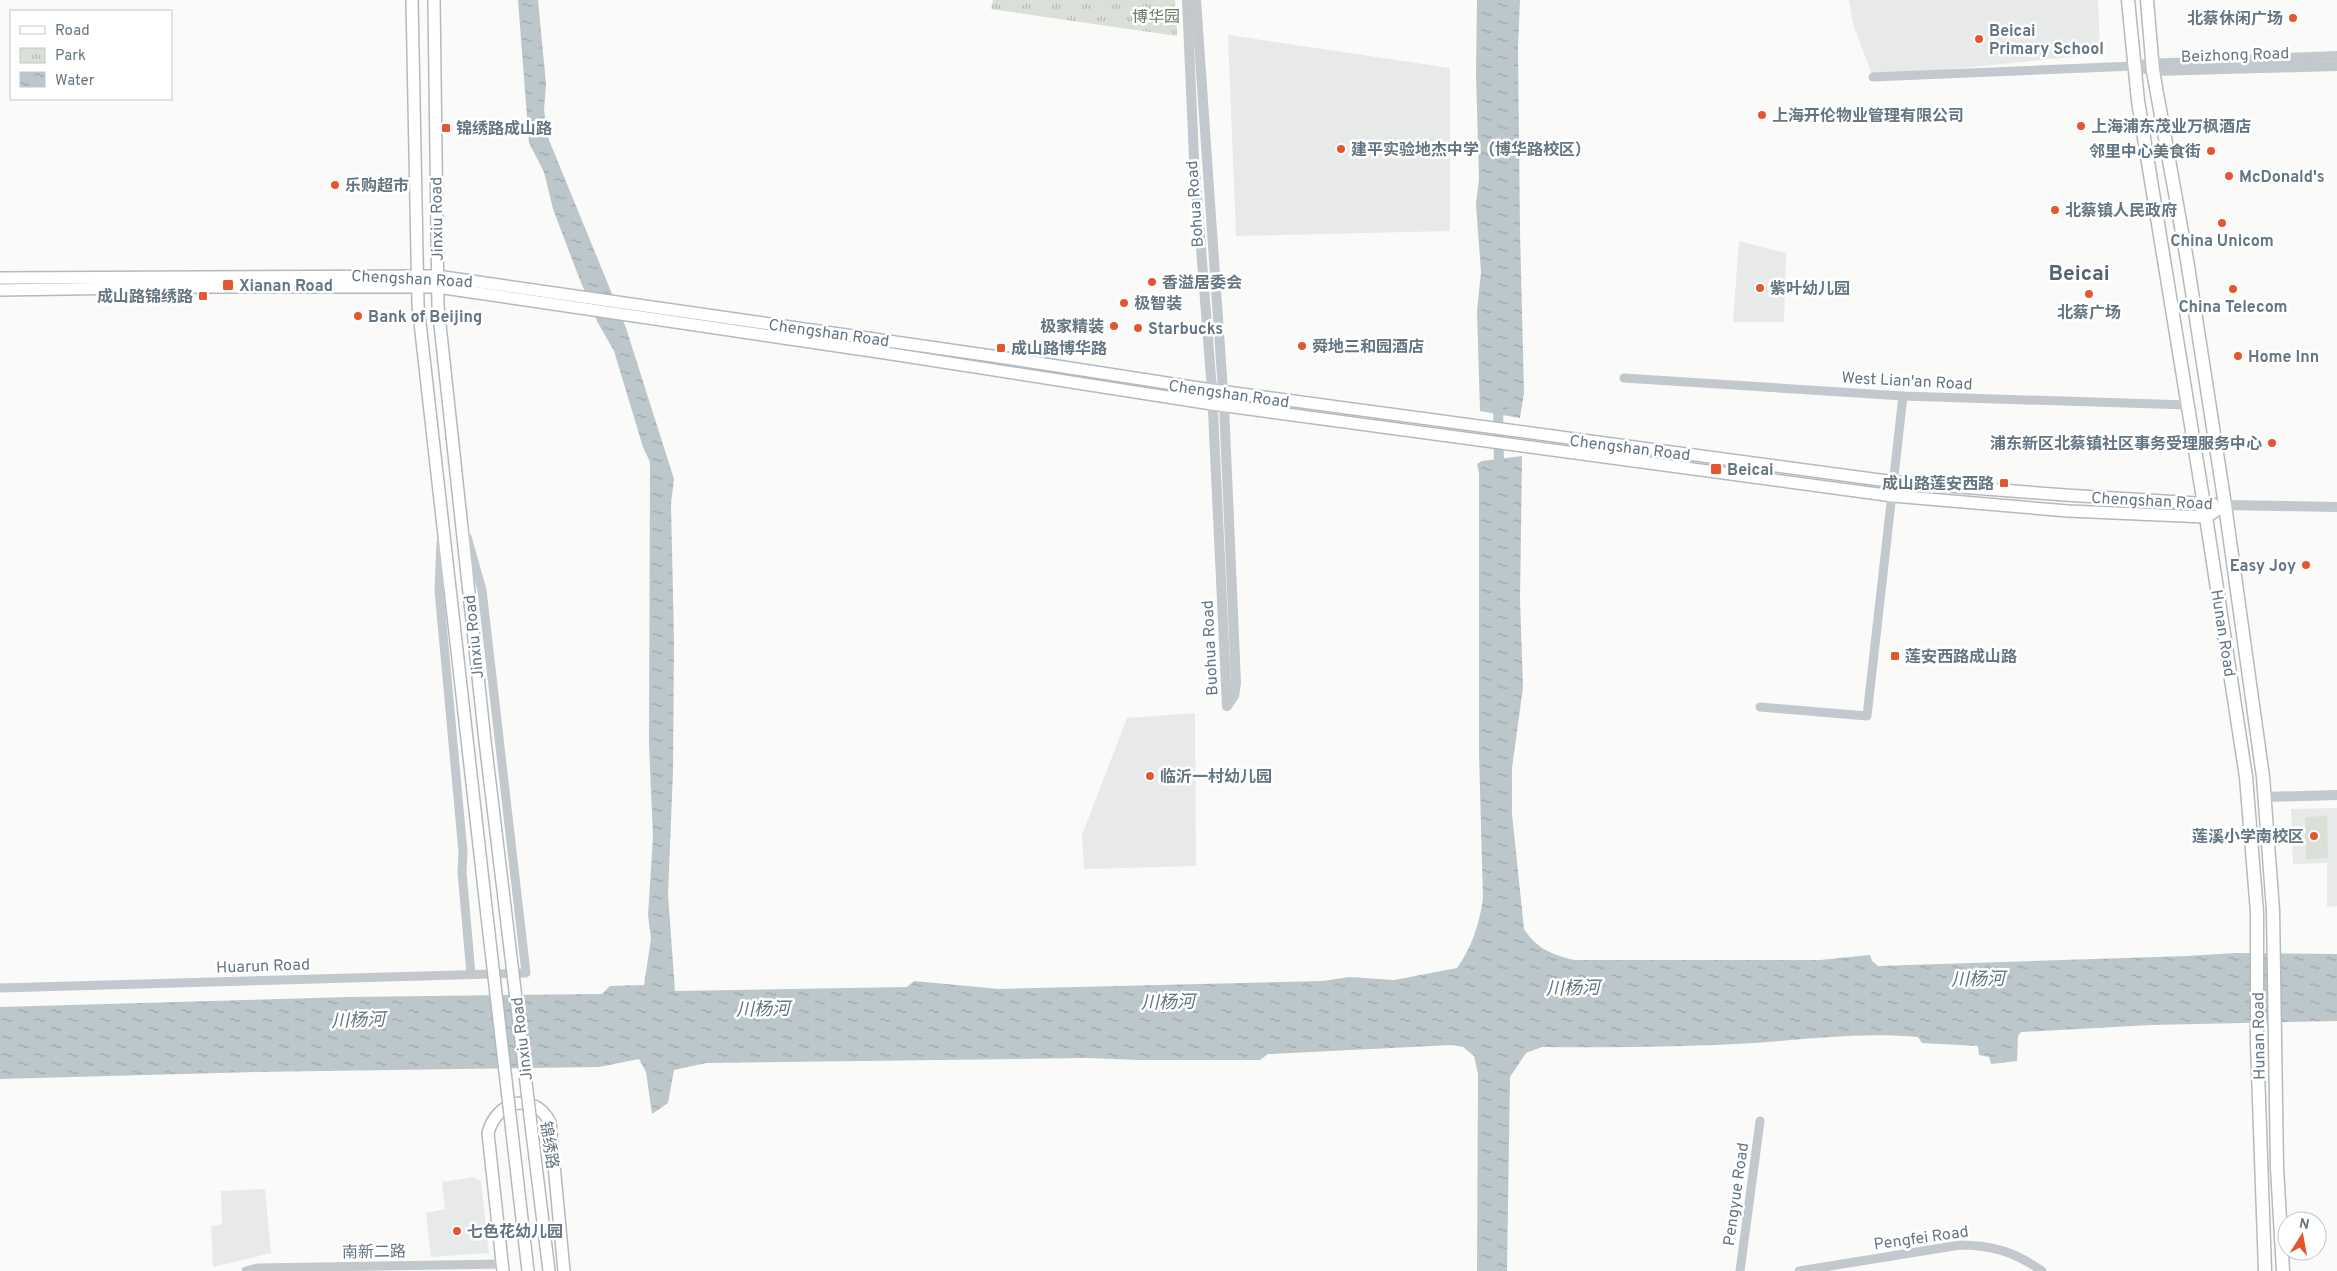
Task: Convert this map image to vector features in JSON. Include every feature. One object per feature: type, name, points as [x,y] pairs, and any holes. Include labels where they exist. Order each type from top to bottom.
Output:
[{"type":"main road","name":"Jinxiu Road","points":[[412,0],[417,281],[528,1271]]},
{"type":"main road","name":"Jinxiu Road","points":[[434,0],[437,282],[461,518],[548,1271]]},
{"type":"main road","name":"Hunan Road","points":[[2128,0],[2138,101],[2204,503],[2246,777],[2257,912],[2257,1043],[2265,1271]]},
{"type":"main road","name":"Hunan Road","points":[[2147,0],[2153,67],[2187,260],[2225,505],[2265,798],[2273,910],[2277,1168],[2283,1271]]},
{"type":"main road","name":"Chengshan Road","points":[[0,278],[417,281],[556,292],[990,355],[1464,431]]},
{"type":"main road","name":"Chengshan Road","points":[[0,290],[417,281]]},
{"type":"main road","name":"Chengshan Road","points":[[437,282],[557,304],[1218,404],[1895,482],[2225,505]]},
{"type":"main road","name":"Chengshan Road","points":[[1531,440],[1893,496],[2068,511],[2206,516],[2225,505]]},
{"type":"main road","name":"锦绣路","points":[[503,1268],[488,1133],[492,1119],[502,1109],[511,1105],[525,1104],[537,1107],[545,1113],[550,1122],[564,1271]]},
{"type":"street","name":"Bohua Road","points":[[1187,0],[1194,158],[1218,404]]},
{"type":"street","name":"Bohua Road","points":[[1196,0],[1217,391]]},
{"type":"street","name":"Beizhong Road","points":[[2153,67],[2337,56]]},
{"type":"street","name":"Beizhong Road","points":[[1873,77],[2134,66],[2337,66]]},
{"type":"street","name":"West Lian'an Road","points":[[1624,378],[1903,396],[2188,405]]},
{"type":"street","points":[[1760,707],[1867,716],[1895,482],[1903,396]]},
{"type":"street","name":"Buohua Road","points":[[1218,404],[1236,683],[1234,696],[1227,706],[1218,404]]},
{"type":"street","points":[[2225,505],[2337,508]]},
{"type":"street","points":[[442,517],[439,590],[463,852],[462,872],[471,974]]},
{"type":"street","name":"Huarun Road","points":[[0,988],[526,973],[482,590],[461,518]]},
{"type":"street","points":[[2265,798],[2337,795]]},
{"type":"street","name":"Pengyue Road","points":[[1740,1271],[1760,1121]]},
{"type":"street","name":"Pengfei Road","points":[[1799,1271],[1960,1244],[1983,1245],[2004,1249],[2025,1259],[2042,1271]]},
{"type":"street","name":"南新二路","points":[[246,1271],[258,1268],[503,1268]]},
{"type":"shaded area","name":"Beicai Primary School","points":[[1849,0],[2098,0],[2100,54],[1873,77],[1853,24]]},
{"type":"shaded area","name":"建平实验地杰中学（博华路校区）","points":[[1228,35],[1450,68],[1450,231],[1236,236]]},
{"type":"shaded area","name":"紫叶幼儿园","points":[[1739,241],[1786,253],[1784,322],[1733,322]]},
{"type":"shaded area","name":"临沂一村幼儿园","points":[[1195,713],[1196,866],[1084,869],[1082,835],[1127,718]]},
{"type":"shaded area","name":"莲溪小学南校区","points":[[2337,808],[2337,906],[2327,907],[2327,863],[2293,864],[2291,809]]},
{"type":"shaded area","name":"七色花幼儿园","points":[[474,1177],[481,1181],[489,1253],[431,1257],[426,1213],[445,1209],[442,1182]]},
{"type":"shaded area","points":[[265,1189],[271,1253],[213,1267],[211,1226],[222,1224],[221,1191]]},
{"type":"green space","name":"博华园","points":[[993,0],[1175,0],[1177,36],[991,9]]},
{"type":"green space","points":[[2327,816],[2328,858],[2306,859],[2305,817]]},
{"type":"water","name":"川杨河","points":[[518,0],[538,0],[546,84],[544,110],[549,140],[626,328],[674,479],[671,504],[674,640],[673,771],[668,895],[675,991],[907,987],[914,981],[999,989],[1323,981],[1349,977],[1394,980],[1457,968],[1467,952],[1474,935],[1483,899],[1479,753],[1479,473],[1477,464],[1482,461],[1522,456],[1520,600],[1523,687],[1512,768],[1512,814],[1524,929],[1539,946],[1552,953],[1574,960],[1820,960],[1870,955],[1872,961],[1878,966],[2235,953],[2337,954],[2337,1021],[2151,1025],[2021,1032],[2018,1036],[2017,1061],[1991,1064],[1989,1057],[1979,1055],[1978,1046],[1922,1043],[1918,1037],[1877,1035],[1702,1045],[1542,1047],[1526,1053],[1510,1077],[1507,1271],[1477,1271],[1478,1074],[1474,1056],[1463,1047],[1452,1045],[1268,1054],[1260,1060],[1087,1058],[706,1063],[674,1070],[668,1103],[652,1114],[646,1072],[639,1059],[599,1067],[255,1072],[0,1079],[0,1007],[349,997],[602,994],[610,986],[644,985],[651,939],[648,915],[653,837],[649,745],[650,462],[643,447],[614,351],[598,323],[578,275],[553,209],[544,172],[529,143]]},
{"type":"water","points":[[1477,0],[1520,0],[1518,48],[1524,393],[1520,418],[1480,411],[1477,311],[1481,272],[1476,204],[1479,178],[1476,74]]},
{"type":"waterway","points":[[1498,401],[1499,471]]},
{"type":"place","name":"北蔡休闲广场","points":[[2293,18]]},
{"type":"place","name":"Beicai Primary School","points":[[1979,39]]},
{"type":"place","name":"上海开伦物业管理有限公司","points":[[1762,115]]},
{"type":"place","name":"上海浦东茂业万枫酒店","points":[[2081,126]]},
{"type":"place","name":"锦绣路成山路","points":[[446,128]]},
{"type":"place","name":"建平实验地杰中学（博华路校区）","points":[[1341,149]]},
{"type":"place","name":"邻里中心美食街","points":[[2211,151]]},
{"type":"place","name":"McDonald's","points":[[2229,176]]},
{"type":"place","name":"乐购超市","points":[[335,185]]},
{"type":"place","name":"北蔡镇人民政府","points":[[2055,210]]},
{"type":"place","name":"China Unicom","points":[[2222,223]]},
{"type":"place","name":"香溢居委会","points":[[1152,282]]},
{"type":"place","name":"Xianan Road","points":[[228,285]]},
{"type":"place","name":"紫叶幼儿园","points":[[1760,288]]},
{"type":"place","name":"China Telecom","points":[[2233,289]]},
{"type":"place","name":"北蔡广场","points":[[2089,294]]},
{"type":"place","name":"成山路锦绣路","points":[[203,296]]},
{"type":"place","name":"极智装","points":[[1124,303]]},
{"type":"place","name":"Bank of Beijing","points":[[358,316]]},
{"type":"place","name":"极家精装","points":[[1114,326]]},
{"type":"place","name":"Starbucks","points":[[1138,328]]},
{"type":"place","name":"舜地三和园酒店","points":[[1302,346]]},
{"type":"place","name":"成山路博华路","points":[[1001,348]]},
{"type":"place","name":"Home Inn","points":[[2238,356]]},
{"type":"place","name":"浦东新区北蔡镇社区事务受理服务中心","points":[[2272,443]]},
{"type":"place","name":"Beicai","points":[[1716,469]]},
{"type":"place","name":"成山路莲安西路","points":[[2004,483]]},
{"type":"place","name":"Easy Joy","points":[[2306,565]]},
{"type":"place","name":"莲安西路成山路","points":[[1895,656]]},
{"type":"place","name":"临沂一村幼儿园","points":[[1150,776]]},
{"type":"place","name":"莲溪小学南校区","points":[[2314,836]]},
{"type":"place","name":"七色花幼儿园","points":[[457,1231]]},
{"type":"district","name":"Beicai","points":[[2079,273]]}]
